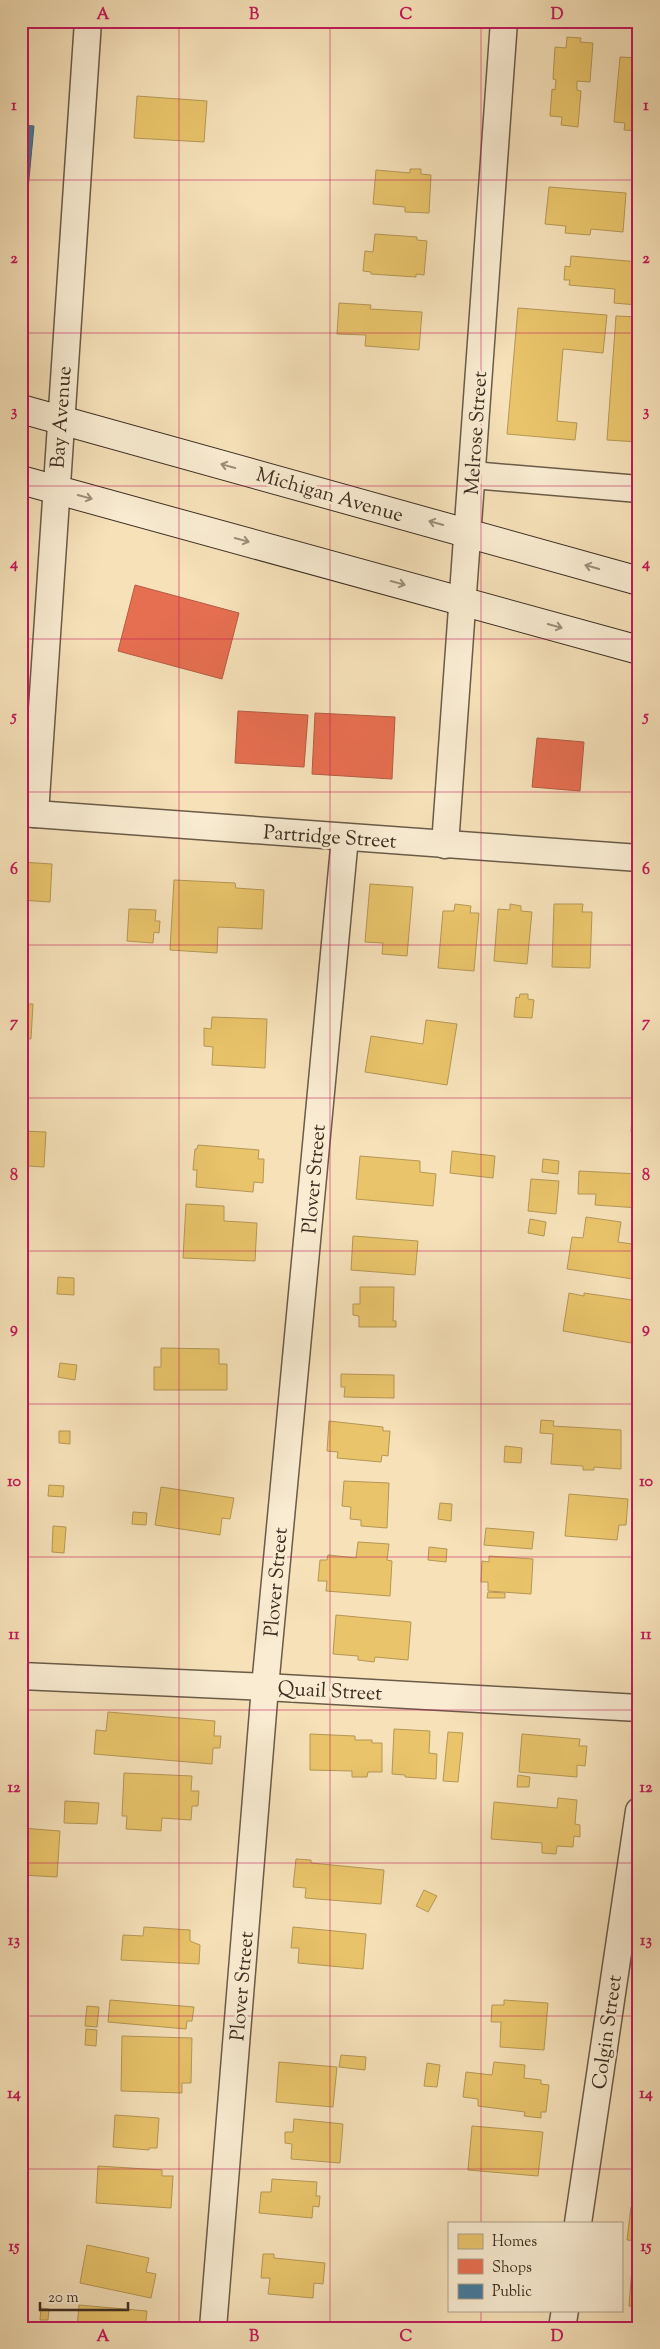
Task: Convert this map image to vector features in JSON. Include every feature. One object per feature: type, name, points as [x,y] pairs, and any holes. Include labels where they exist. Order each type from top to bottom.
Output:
[{"type":"main road","name":"Michigan Avenue","points":[[21,409],[639,581]]},
{"type":"main road","points":[[21,480],[463,600],[639,650]]},
{"type":"street","name":"Bay Avenue","points":[[28,813],[56,489],[88,21]]},
{"type":"street","name":"Melrose Street","points":[[446,845],[504,21]]},
{"type":"street","points":[[472,475],[639,489]]},
{"type":"street","name":"Partridge Street","points":[[28,813],[639,858]]},
{"type":"street","name":"Plover Street","points":[[213,2328],[265,1687],[345,837]]},
{"type":"street","name":"Quail Street","points":[[21,1676],[265,1687],[639,1708]]},
{"type":"street","name":"Colgin Street","points":[[578,2222],[639,1811]]},
{"type":"street","points":[[562,2328],[565,2312]]},
{"type":"building: Homes","points":[[567,37],[581,38],[580,42],[593,43],[590,82],[577,81],[577,90],[581,91],[578,127],[561,125],[562,117],[550,116],[552,89],[555,90],[556,80],[553,79],[555,47],[566,48]]},
{"type":"building: Homes","points":[[620,57],[639,58],[639,131],[624,130],[625,123],[614,122]]},
{"type":"building: Homes","points":[[137,96],[207,101],[204,142],[134,138]]},
{"type":"building: Homes","points":[[410,169],[421,169],[421,174],[431,175],[429,213],[405,212],[405,207],[373,204],[376,170],[410,173]]},
{"type":"building: Homes","points":[[549,187],[626,193],[623,232],[591,229],[590,235],[565,233],[566,226],[545,224]]},
{"type":"building: Homes","points":[[375,234],[417,237],[417,240],[427,241],[424,275],[416,274],[416,277],[371,274],[371,272],[363,271],[365,251],[373,252]]},
{"type":"building: Homes","points":[[571,256],[639,262],[637,305],[614,303],[615,289],[569,285],[570,280],[564,280],[565,266],[570,267]]},
{"type":"building: Homes","points":[[339,303],[371,305],[370,309],[422,312],[419,350],[365,346],[366,335],[337,334]]},
{"type":"building: Homes","points":[[518,308],[607,315],[603,353],[563,349],[557,421],[577,423],[575,440],[507,434]]},
{"type":"building: Homes","points":[[616,316],[639,317],[639,442],[607,440]]},
{"type":"building: Homes","points":[[21,862],[52,864],[50,902],[21,900]]},
{"type":"building: Homes","points":[[174,880],[235,883],[236,888],[264,890],[262,929],[218,927],[217,953],[170,950]]},
{"type":"building: Homes","points":[[370,884],[413,887],[407,956],[382,954],[383,943],[365,942]]},
{"type":"building: Homes","points":[[455,904],[471,906],[470,913],[479,913],[474,971],[438,968],[443,911],[454,911]]},
{"type":"building: Homes","points":[[510,904],[521,906],[521,911],[532,912],[527,964],[494,961],[498,909],[510,910]]},
{"type":"building: Homes","points":[[554,904],[583,904],[582,912],[592,912],[590,968],[552,967]]},
{"type":"building: Homes","points":[[129,909],[156,910],[155,921],[160,921],[159,933],[154,932],[153,943],[127,941]]},
{"type":"building: Homes","points":[[520,994],[528,994],[528,999],[534,1000],[532,1018],[514,1017],[516,997],[519,998]]},
{"type":"building: Homes","points":[[21,1004],[33,1004],[31,1039],[21,1038]]},
{"type":"building: Homes","points":[[212,1017],[267,1019],[265,1068],[212,1065],[213,1047],[204,1046],[204,1028],[211,1029]]},
{"type":"building: Homes","points":[[426,1020],[457,1024],[447,1085],[365,1072],[371,1036],[423,1044]]},
{"type":"building: Homes","points":[[633,1102],[639,1103],[639,1133],[631,1132]]},
{"type":"building: Homes","points":[[21,1131],[46,1132],[44,1167],[28,1166],[27,1182],[21,1182]]},
{"type":"building: Homes","points":[[198,1145],[259,1150],[258,1159],[264,1159],[263,1183],[254,1182],[253,1192],[196,1187],[197,1170],[193,1170],[195,1149],[197,1149]]},
{"type":"building: Homes","points":[[452,1151],[495,1156],[493,1178],[450,1173]]},
{"type":"building: Homes","points":[[360,1156],[420,1161],[420,1172],[436,1174],[433,1206],[356,1199]]},
{"type":"building: Homes","points":[[543,1159],[559,1161],[558,1174],[542,1172]]},
{"type":"building: Homes","points":[[579,1171],[639,1174],[639,1208],[595,1205],[596,1194],[578,1194]]},
{"type":"building: Homes","points":[[531,1179],[559,1181],[556,1214],[528,1211]]},
{"type":"building: Homes","points":[[186,1204],[224,1206],[224,1221],[257,1223],[255,1261],[183,1258]]},
{"type":"building: Homes","points":[[586,1217],[621,1222],[618,1242],[639,1245],[639,1280],[567,1269],[572,1237],[583,1238]]},
{"type":"building: Homes","points":[[530,1219],[546,1222],[544,1236],[528,1233]]},
{"type":"building: Homes","points":[[353,1236],[418,1241],[415,1275],[351,1270]]},
{"type":"building: Homes","points":[[58,1277],[74,1278],[74,1295],[57,1294]]},
{"type":"building: Homes","points":[[360,1287],[394,1287],[393,1321],[396,1321],[396,1327],[359,1327],[359,1316],[353,1315],[353,1304],[360,1304]]},
{"type":"building: Homes","points":[[569,1293],[584,1296],[584,1293],[639,1301],[637,1344],[563,1331]]},
{"type":"building: Homes","points":[[161,1348],[219,1349],[219,1364],[227,1364],[227,1390],[154,1390],[154,1367],[161,1367]]},
{"type":"building: Homes","points":[[60,1363],[77,1365],[75,1380],[58,1377]]},
{"type":"building: Homes","points":[[341,1374],[394,1375],[394,1398],[344,1397],[345,1387],[341,1387]]},
{"type":"building: Homes","points":[[541,1420],[554,1421],[553,1426],[621,1430],[621,1469],[594,1467],[594,1470],[583,1470],[583,1466],[551,1464],[553,1434],[540,1433]]},
{"type":"building: Homes","points":[[329,1421],[383,1427],[383,1431],[390,1431],[388,1456],[382,1455],[381,1462],[337,1458],[338,1452],[327,1451]]},
{"type":"building: Homes","points":[[59,1431],[70,1431],[70,1444],[59,1443]]},
{"type":"building: Homes","points":[[505,1446],[522,1448],[521,1463],[504,1462]]},
{"type":"building: Homes","points":[[344,1481],[389,1483],[387,1528],[361,1526],[361,1520],[350,1519],[351,1507],[342,1506]]},
{"type":"building: Homes","points":[[49,1485],[64,1486],[63,1497],[48,1496]]},
{"type":"building: Homes","points":[[161,1487],[234,1498],[230,1519],[222,1518],[220,1535],[155,1525]]},
{"type":"building: Homes","points":[[569,1494],[628,1499],[626,1525],[619,1525],[617,1540],[565,1536]]},
{"type":"building: Homes","points":[[440,1503],[452,1504],[451,1521],[438,1519]]},
{"type":"building: Homes","points":[[133,1512],[147,1513],[146,1525],[132,1524]]},
{"type":"building: Homes","points":[[53,1526],[66,1527],[64,1553],[52,1552]]},
{"type":"building: Homes","points":[[486,1528],[534,1532],[532,1549],[484,1545]]},
{"type":"building: Homes","points":[[358,1542],[389,1544],[387,1560],[392,1561],[390,1596],[326,1591],[327,1581],[318,1581],[320,1560],[327,1560],[328,1555],[356,1558]]},
{"type":"building: Homes","points":[[429,1547],[447,1549],[446,1562],[428,1560]]},
{"type":"building: Homes","points":[[489,1556],[533,1559],[531,1594],[488,1591],[488,1582],[481,1582],[482,1561],[489,1562]]},
{"type":"building: Homes","points":[[488,1592],[505,1593],[505,1598],[487,1598]]},
{"type":"building: Homes","points":[[336,1615],[411,1622],[408,1660],[375,1657],[374,1662],[358,1660],[358,1656],[333,1654]]},
{"type":"building: Homes","points":[[108,1712],[215,1721],[214,1736],[221,1736],[220,1748],[213,1748],[212,1764],[94,1754],[96,1730],[106,1731]]},
{"type":"building: Homes","points":[[394,1729],[430,1731],[429,1753],[437,1754],[436,1779],[405,1777],[405,1775],[392,1774]]},
{"type":"building: Homes","points":[[448,1732],[463,1733],[458,1782],[443,1781]]},
{"type":"building: Homes","points":[[310,1734],[355,1736],[355,1740],[372,1740],[372,1743],[382,1743],[382,1772],[368,1772],[367,1777],[352,1777],[352,1771],[310,1770]]},
{"type":"building: Homes","points":[[522,1734],[580,1739],[579,1746],[587,1746],[585,1766],[577,1765],[577,1777],[519,1772]]},
{"type":"building: Homes","points":[[124,1773],[192,1776],[191,1791],[199,1791],[198,1806],[192,1806],[191,1820],[162,1818],[161,1831],[126,1829],[127,1816],[122,1816]]},
{"type":"building: Homes","points":[[518,1775],[530,1777],[529,1787],[517,1787]]},
{"type":"building: Homes","points":[[558,1798],[577,1800],[575,1824],[580,1825],[580,1837],[574,1836],[573,1847],[557,1846],[556,1854],[542,1853],[542,1843],[491,1839],[494,1802],[557,1808]]},
{"type":"building: Homes","points":[[65,1801],[99,1803],[97,1824],[64,1823]]},
{"type":"building: Homes","points":[[22,1828],[60,1831],[57,1877],[21,1875]]},
{"type":"building: Homes","points":[[296,1859],[311,1860],[311,1863],[384,1870],[381,1904],[305,1898],[306,1888],[293,1887]]},
{"type":"building: Homes","points":[[424,1890],[437,1896],[428,1912],[416,1906]]},
{"type":"building: Homes","points":[[144,1927],[190,1930],[190,1941],[200,1945],[199,1964],[121,1960],[123,1935],[143,1936]]},
{"type":"building: Homes","points":[[293,1927],[366,1934],[363,1969],[298,1963],[299,1948],[291,1948]]},
{"type":"building: Homes","points":[[110,2000],[194,2007],[192,2021],[187,2021],[186,2029],[108,2022]]},
{"type":"building: Homes","points":[[504,2000],[548,2003],[544,2050],[500,2047],[501,2022],[491,2022],[492,2005],[504,2005]]},
{"type":"building: Homes","points":[[87,2006],[99,2007],[97,2027],[85,2026]]},
{"type":"building: Homes","points":[[86,2029],[97,2030],[96,2046],[85,2045]]},
{"type":"building: Homes","points":[[122,2036],[192,2038],[191,2083],[182,2083],[182,2093],[121,2091]]},
{"type":"building: Homes","points":[[341,2055],[366,2057],[365,2070],[339,2067]]},
{"type":"building: Homes","points":[[279,2062],[337,2067],[333,2107],[276,2102]]},
{"type":"building: Homes","points":[[494,2062],[525,2065],[524,2078],[541,2080],[541,2084],[549,2085],[546,2112],[541,2112],[541,2118],[524,2116],[525,2112],[478,2106],[478,2099],[463,2097],[466,2072],[492,2075]]},
{"type":"building: Homes","points":[[427,2063],[440,2065],[437,2087],[424,2086]]},
{"type":"building: Homes","points":[[115,2115],[159,2118],[157,2148],[149,2148],[149,2150],[113,2147]]},
{"type":"building: Homes","points":[[294,2119],[343,2124],[340,2163],[291,2159],[292,2144],[285,2143],[285,2132],[293,2132]]},
{"type":"building: Homes","points":[[472,2126],[543,2132],[538,2176],[468,2170]]},
{"type":"building: Homes","points":[[98,2166],[162,2170],[162,2176],[173,2176],[171,2208],[96,2203]]},
{"type":"building: Homes","points":[[272,2179],[317,2182],[316,2196],[320,2196],[319,2207],[313,2206],[312,2218],[259,2213],[261,2192],[271,2192]]},
{"type":"building: Homes","points":[[631,2207],[639,2208],[639,2241],[627,2240]]},
{"type":"building: Homes","points":[[87,2245],[149,2258],[146,2272],[156,2274],[151,2298],[80,2283]]},
{"type":"building: Homes","points":[[263,2254],[274,2254],[274,2258],[325,2263],[323,2284],[314,2283],[313,2298],[268,2294],[270,2278],[261,2278]]},
{"type":"building: Homes","points":[[632,2269],[639,2269],[639,2307],[629,2306]]},
{"type":"building: Homes","points":[[79,2305],[147,2311],[145,2328],[77,2328]]},
{"type":"building: Homes","points":[[41,2308],[49,2309],[48,2320],[40,2320]]},
{"type":"building: Shops","points":[[135,585],[239,613],[222,679],[118,651]]},
{"type":"building: Shops","points":[[238,711],[308,715],[304,767],[235,763]]},
{"type":"building: Shops","points":[[315,713],[395,717],[392,779],[312,774]]},
{"type":"building: Shops","points":[[537,738],[584,742],[580,791],[532,787]]},
{"type":"building: Public","points":[[21,125],[34,126],[28,189],[21,188]]}]
